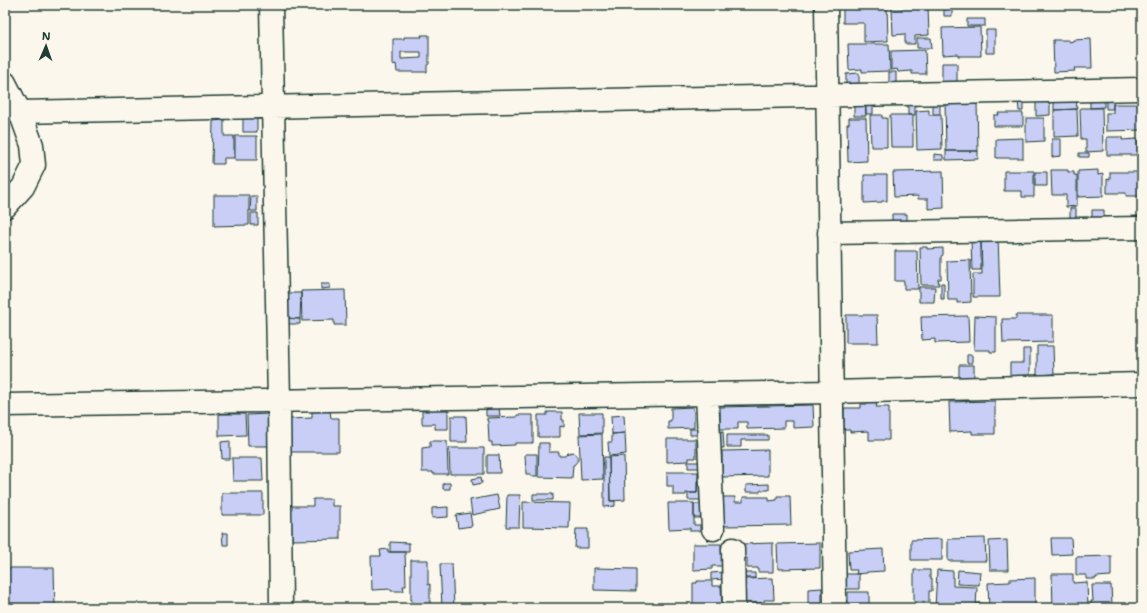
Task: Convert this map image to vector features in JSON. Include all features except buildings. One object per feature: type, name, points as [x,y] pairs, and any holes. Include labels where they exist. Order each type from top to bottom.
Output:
[{"type":"street","points":[[271,5],[279,401],[281,608]]},
{"type":"street","points":[[826,5],[835,608]]},
{"type":"street","points":[[5,83],[20,112],[32,145],[34,165],[23,187],[5,207]]},
{"type":"street","points":[[20,112],[1142,89]]},
{"type":"street","points":[[829,233],[1142,228]]},
{"type":"street","points":[[5,405],[831,392],[1142,384]]},
{"type":"street","points":[[707,394],[713,529]]},
{"type":"street","points":[[733,549],[734,608]]}]
